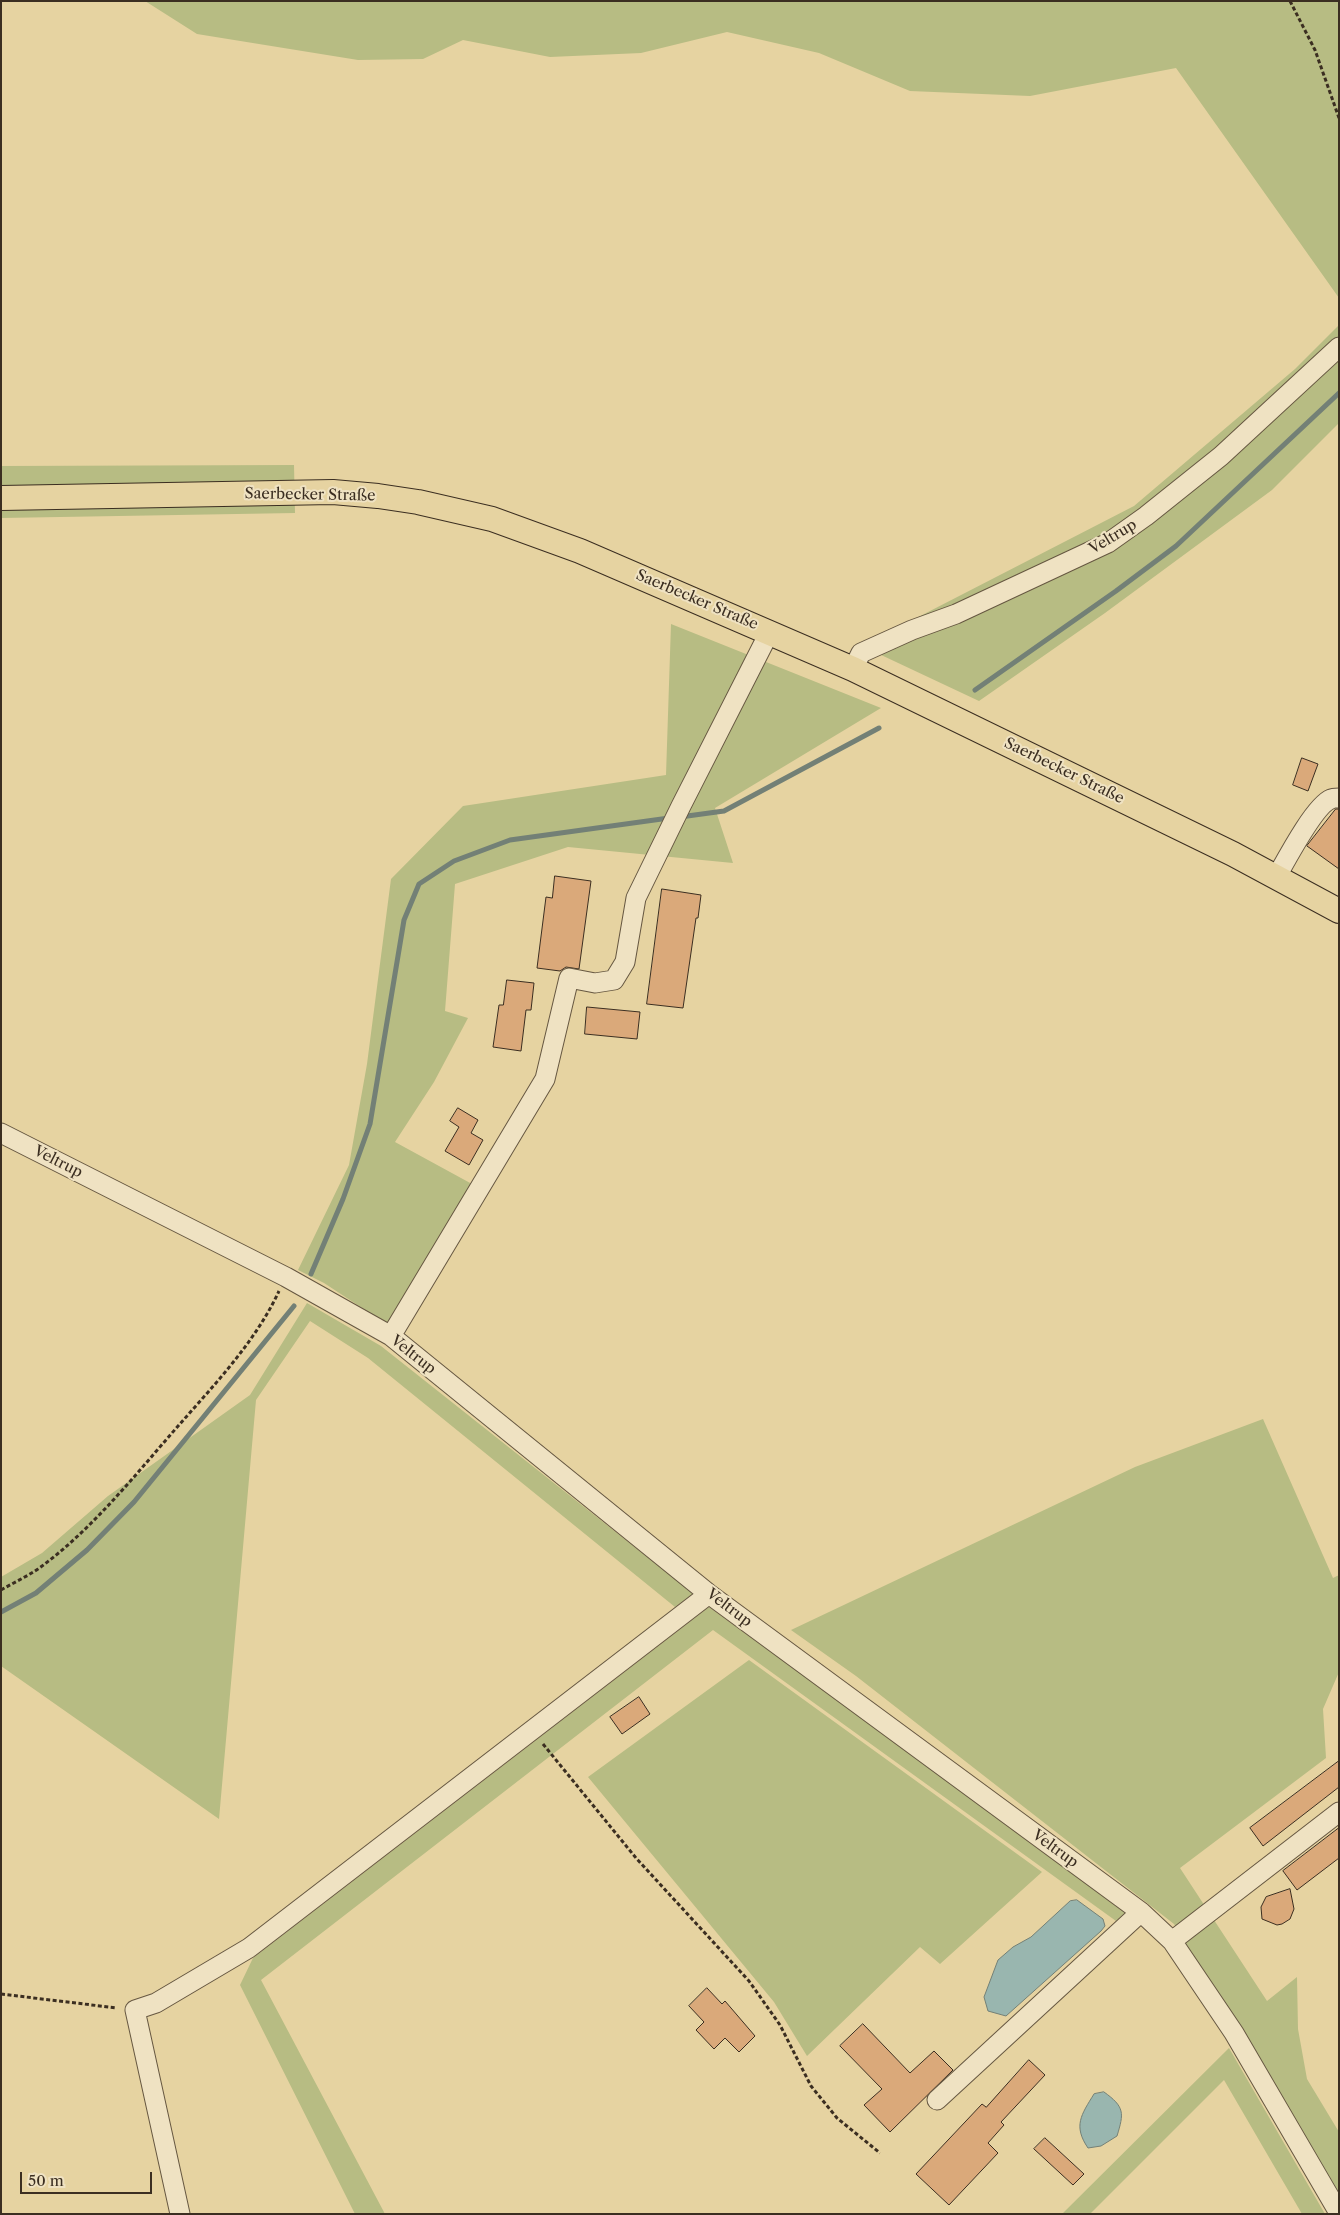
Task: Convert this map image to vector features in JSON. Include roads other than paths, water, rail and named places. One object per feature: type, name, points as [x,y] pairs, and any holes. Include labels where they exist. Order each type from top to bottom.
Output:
[{"type":"main road","name":"Saerbecker Straße","points":[[1,498],[333,492],[418,502],[492,519],[580,551],[770,631],[853,669],[1277,876],[1339,911]]},
{"type":"street","name":"Veltrup","points":[[853,669],[861,653],[912,630],[956,614],[1108,543],[1146,516],[1221,456],[1339,347]]},
{"type":"street","points":[[391,1336],[545,1079],[569,978],[594,983],[614,980],[625,962],[636,898],[680,806],[770,631]]},
{"type":"street","points":[[1277,876],[1301,834],[1322,807],[1330,799],[1339,798]]},
{"type":"street","name":"Veltrup","points":[[1,1133],[286,1277],[391,1336],[709,1594],[1141,1912],[1172,1941],[1234,2033],[1339,2213]]},
{"type":"street","points":[[180,2214],[136,2010],[156,2003],[249,1948],[709,1594]]},
{"type":"street","points":[[1172,1941],[1339,1812]]},
{"type":"street","points":[[937,2100],[1141,1912]]},
{"type":"water","points":[[1077,1900],[1103,1919],[1105,1926],[1101,1931],[1006,2016],[988,2011],[984,1997],[998,1960],[1013,1947],[1031,1937],[1070,1901]]},
{"type":"water","points":[[1104,2092],[1116,2102],[1121,2111],[1122,2116],[1117,2136],[1101,2146],[1088,2148],[1083,2140],[1080,2121],[1085,2108],[1094,2094]]},
{"type":"waterway","points":[[975,690],[1116,591],[1176,546],[1339,393]]},
{"type":"waterway","points":[[680,817],[724,811],[879,728]]},
{"type":"waterway","points":[[311,1274],[343,1199],[370,1124],[404,920],[419,884],[454,861],[510,840],[669,818]]},
{"type":"waterway","points":[[1,1612],[36,1593],[87,1550],[134,1502],[294,1306]]}]
